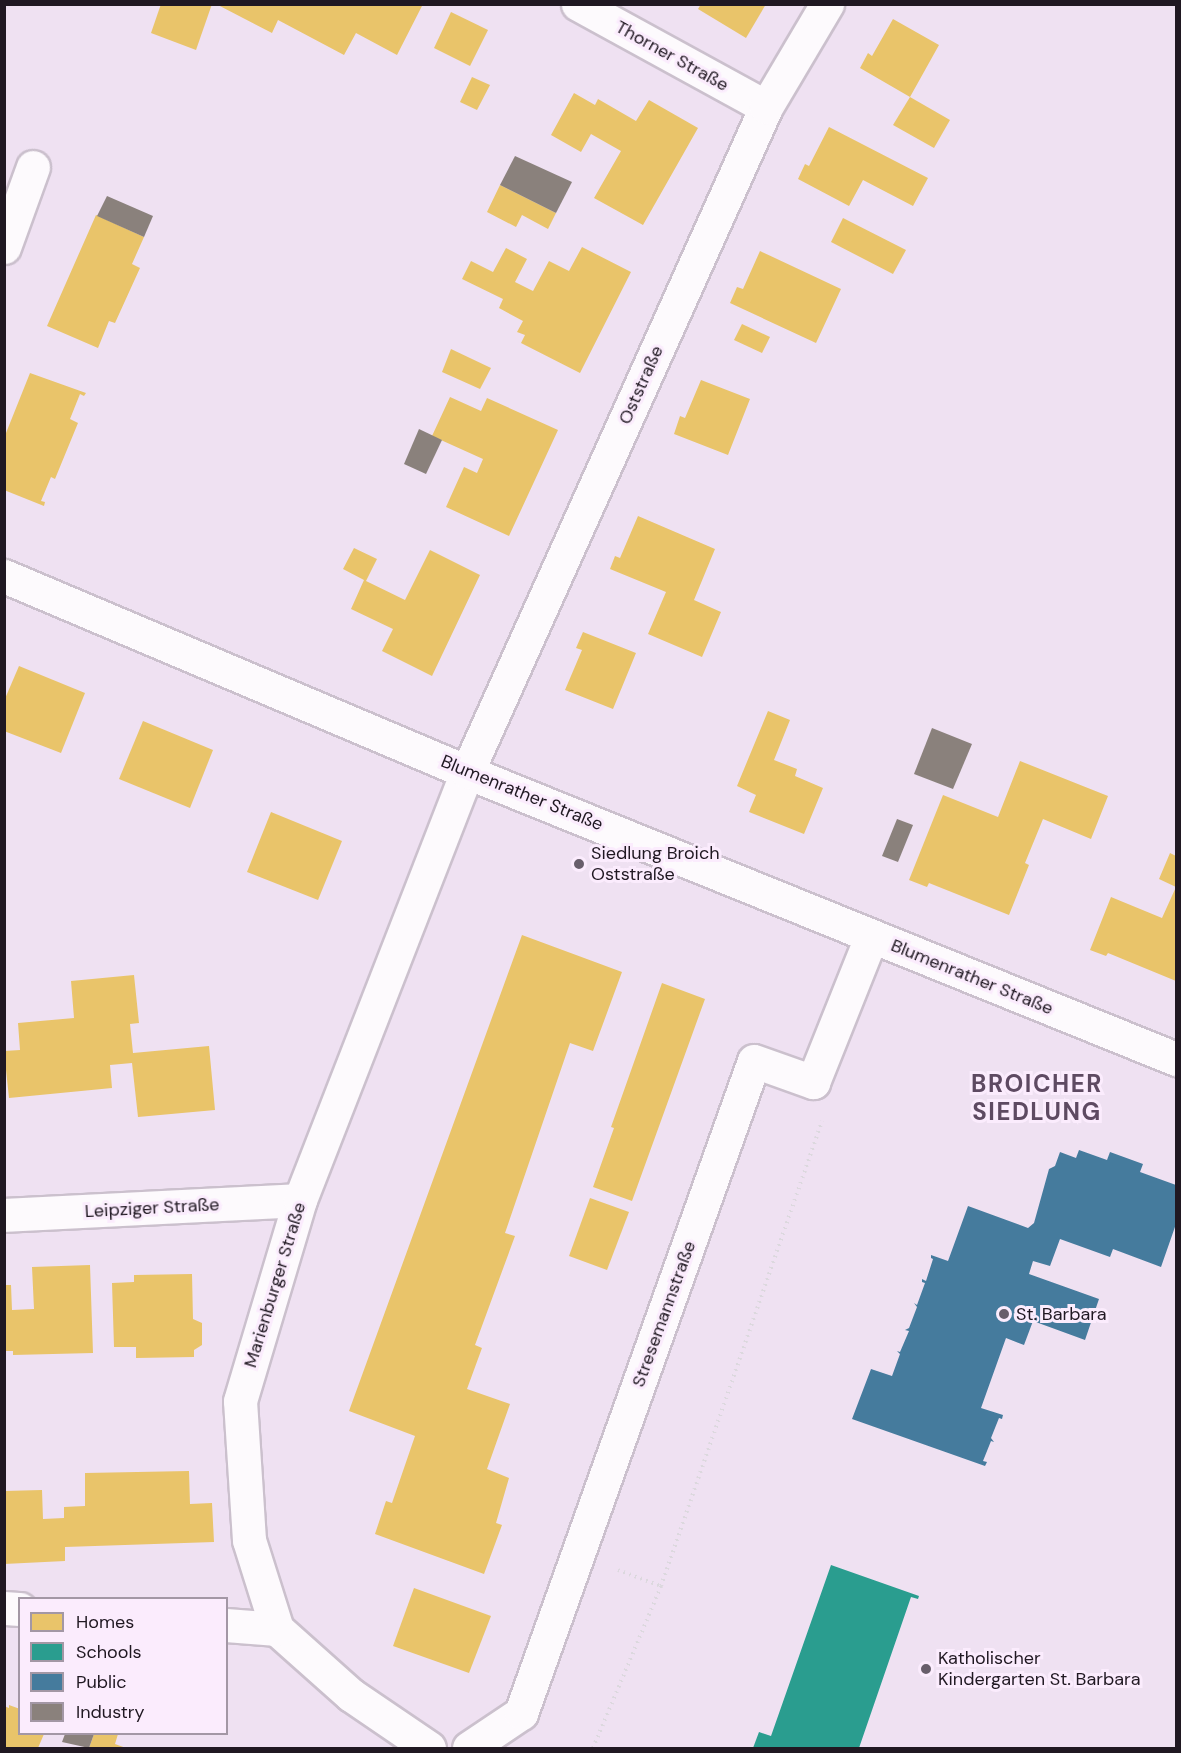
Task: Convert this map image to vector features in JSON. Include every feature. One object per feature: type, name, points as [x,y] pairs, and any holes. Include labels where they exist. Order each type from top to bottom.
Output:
[{"type":"street","name":"Thorner Straße","points":[[578,4],[766,107]]},
{"type":"street","name":"Oststraße","points":[[467,772],[766,107],[827,4]]},
{"type":"street","points":[[4,248],[33,167]]},
{"type":"street","name":"Blumenrather Straße","points":[[4,576],[467,772],[1176,1059]]},
{"type":"street","name":"Marienburger Straße","points":[[277,1629],[249,1540],[240,1401],[300,1200],[467,772]]},
{"type":"street","points":[[813,1082],[872,937]]},
{"type":"street","name":"Stresemannstraße","points":[[468,1749],[521,1713],[754,1061],[813,1082]]},
{"type":"street","name":"Leipziger Straße","points":[[4,1215],[300,1200]]},
{"type":"street","points":[[228,1625],[277,1629],[351,1695],[429,1749]]},
{"type":"path","points":[[593,1749],[661,1586],[823,1119],[813,1082]]},
{"type":"path","points":[[637,1577],[661,1586]]},
{"type":"building: Homes","points":[[161,4],[212,4],[196,50],[151,33]]},
{"type":"building: Homes","points":[[216,4],[423,4],[397,55],[356,33],[344,55],[278,20],[272,33]]},
{"type":"building: Homes","points":[[701,4],[766,4],[746,38],[698,9]]},
{"type":"building: Homes","points":[[451,12],[488,30],[470,66],[434,48]]},
{"type":"building: Homes","points":[[893,19],[939,45],[910,97],[860,68],[868,53],[872,56]]},
{"type":"building: Homes","points":[[472,77],[490,85],[477,110],[460,102]]},
{"type":"building: Homes","points":[[574,93],[595,105],[598,99],[636,121],[649,100],[698,128],[643,225],[594,198],[621,151],[591,134],[581,152],[551,135]]},
{"type":"building: Homes","points":[[910,97],[950,120],[934,148],[893,125]]},
{"type":"building: Homes","points":[[829,127],[928,178],[913,206],[863,180],[849,206],[798,179],[805,164],[809,166]]},
{"type":"building: Homes","points":[[500,185],[556,213],[548,229],[522,215],[516,227],[487,212]]},
{"type":"building: Homes","points":[[96,215],[144,237],[132,264],[140,268],[115,323],[109,321],[98,348],[47,326]]},
{"type":"building: Homes","points":[[843,218],[906,250],[893,274],[831,242]]},
{"type":"building: Homes","points":[[582,247],[631,272],[580,373],[521,343],[525,335],[517,332],[523,321],[499,308],[503,299],[462,279],[471,261],[493,272],[506,248],[527,259],[515,282],[533,291],[549,261],[569,271]]},
{"type":"building: Homes","points":[[760,251],[841,289],[816,343],[730,303],[737,287],[743,289]]},
{"type":"building: Homes","points":[[742,324],[770,337],[762,353],[734,340]]},
{"type":"building: Homes","points":[[451,349],[491,368],[480,389],[442,372]]},
{"type":"building: Homes","points":[[30,373],[86,393],[84,396],[80,394],[70,419],[78,423],[55,479],[51,477],[41,501],[45,502],[44,506],[4,490],[4,438]]},
{"type":"building: Homes","points":[[701,380],[750,399],[728,455],[674,434],[680,416],[685,418]]},
{"type":"building: Homes","points":[[450,397],[481,411],[487,398],[558,430],[509,536],[446,507],[464,467],[477,473],[483,459],[432,436]]},
{"type":"building: Homes","points":[[638,516],[715,549],[694,600],[721,612],[702,657],[648,634],[666,592],[610,569],[615,556],[620,558]]},
{"type":"building: Homes","points":[[354,548],[377,559],[366,581],[405,600],[430,550],[480,575],[432,676],[382,651],[393,629],[351,609],[364,580],[343,569]]},
{"type":"building: Homes","points":[[583,632],[636,653],[613,709],[565,690],[582,650],[576,648]]},
{"type":"building: Homes","points":[[19,666],[85,693],[61,753],[4,731],[4,701]]},
{"type":"building: Homes","points":[[768,711],[790,720],[774,760],[797,769],[795,776],[823,788],[804,834],[749,812],[756,795],[737,786]]},
{"type":"building: Homes","points":[[143,721],[213,750],[190,808],[119,779]]},
{"type":"building: Homes","points":[[1020,761],[1108,796],[1091,839],[1043,819],[1025,863],[1029,865],[1009,915],[929,883],[927,887],[909,880],[943,795],[998,817]]},
{"type":"building: Homes","points":[[271,812],[342,841],[318,900],[247,872]]},
{"type":"building: Homes","points":[[1170,853],[1176,856],[1176,887],[1159,879]]},
{"type":"building: Homes","points":[[1176,887],[1176,981],[1108,953],[1106,956],[1090,950],[1111,897],[1162,918]]},
{"type":"building: Homes","points":[[522,935],[622,972],[593,1051],[570,1043],[505,1233],[515,1236],[475,1345],[482,1348],[467,1389],[510,1404],[487,1469],[509,1478],[496,1523],[502,1525],[484,1574],[375,1534],[386,1501],[392,1503],[415,1436],[349,1411]]},
{"type":"building: Homes","points":[[134,975],[139,1023],[130,1024],[133,1053],[209,1046],[215,1110],[138,1117],[132,1063],[110,1065],[112,1088],[9,1098],[4,1051],[20,1050],[18,1023],[74,1018],[71,981]]},
{"type":"building: Homes","points":[[662,983],[705,999],[632,1201],[593,1187],[614,1128],[611,1127]]},
{"type":"building: Homes","points":[[590,1198],[629,1212],[607,1270],[569,1256]]},
{"type":"building: Homes","points":[[90,1265],[93,1353],[13,1355],[13,1351],[4,1351],[4,1285],[11,1285],[12,1310],[34,1309],[32,1267]]},
{"type":"building: Homes","points":[[192,1274],[193,1319],[202,1323],[202,1345],[194,1350],[194,1357],[136,1358],[136,1347],[114,1347],[112,1283],[134,1282],[134,1275]]},
{"type":"building: Homes","points":[[189,1471],[190,1504],[212,1503],[214,1542],[65,1547],[65,1561],[4,1564],[4,1491],[42,1490],[43,1519],[64,1518],[64,1507],[85,1506],[85,1473]]},
{"type":"building: Homes","points":[[414,1588],[491,1616],[469,1673],[393,1646]]},
{"type":"building: Homes","points":[[9,1705],[18,1708],[18,1735],[44,1735],[38,1748],[4,1748],[4,1706],[9,1708]]},
{"type":"building: Homes","points":[[94,1735],[118,1735],[115,1744],[126,1748],[89,1748]]},
{"type":"building: Schools","points":[[831,1565],[919,1596],[918,1599],[911,1597],[859,1748],[753,1748],[759,1732],[771,1736]]},
{"type":"building: Public","name":"St. Barbara","points":[[1079,1150],[1107,1160],[1110,1152],[1143,1164],[1140,1172],[1176,1185],[1176,1224],[1161,1267],[1113,1249],[1110,1257],[1060,1239],[1050,1266],[1033,1261],[1029,1274],[1099,1299],[1085,1340],[1033,1321],[1024,1345],[1006,1338],[981,1408],[1003,1415],[1002,1419],[999,1418],[991,1438],[994,1442],[991,1441],[983,1461],[987,1462],[985,1466],[852,1419],[871,1369],[892,1376],[900,1354],[897,1351],[900,1352],[909,1331],[905,1330],[909,1328],[917,1307],[914,1303],[917,1305],[925,1283],[922,1279],[926,1281],[933,1259],[931,1255],[948,1261],[968,1206],[1028,1228],[1034,1223],[1049,1169],[1055,1166],[1060,1152],[1076,1158]]},
{"type":"building: Industry","points":[[515,156],[572,182],[556,213],[500,185]]},
{"type":"building: Industry","points":[[107,196],[153,216],[144,237],[97,216]]},
{"type":"building: Industry","points":[[419,429],[442,440],[426,474],[404,464]]},
{"type":"building: Industry","points":[[932,728],[972,744],[953,789],[914,774]]},
{"type":"building: Industry","points":[[897,819],[913,825],[898,862],[882,856]]},
{"type":"building: Industry","points":[[65,1735],[94,1735],[89,1748],[62,1742]]},
{"type":"place","name":"Siedlung Broich Oststraße","points":[[579,864]]},
{"type":"place","name":"St. Barbara","points":[[1004,1314]]},
{"type":"place","name":"Katholischer Kindergarten St. Barbara","points":[[926,1669]]},
{"type":"district","name":"BROICHER SIEDLUNG","points":[[1037,1098]]}]
